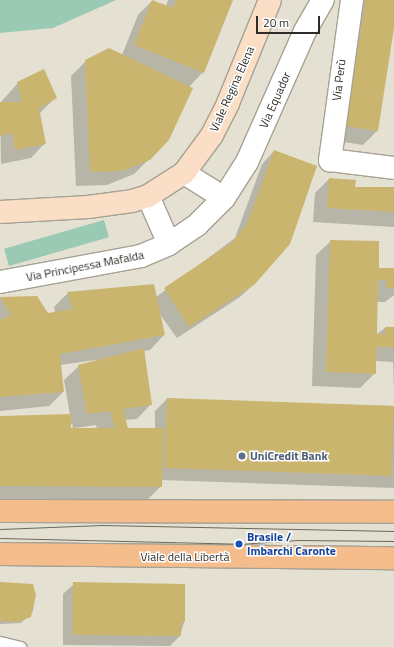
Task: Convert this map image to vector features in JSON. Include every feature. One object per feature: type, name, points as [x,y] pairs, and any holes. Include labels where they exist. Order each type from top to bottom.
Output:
[{"type":"main road","name":"Viale Regina Elena","points":[[0,212],[88,207],[148,196],[184,173],[198,156],[225,109],[270,0]]},
{"type":"main road","points":[[0,511],[394,512]]},
{"type":"main road","name":"Viale della Libertà","points":[[0,554],[394,558]]},
{"type":"street","name":"Via Equador","points":[[224,198],[246,162],[305,31],[323,0]]},
{"type":"street","name":"Via Perù","points":[[352,0],[330,160],[394,168]]},
{"type":"street","points":[[184,173],[224,198]]},
{"type":"street","points":[[148,196],[169,244]]},
{"type":"street","name":"Via Principessa Mafalda","points":[[0,282],[109,263],[169,244],[197,225],[224,198]]},
{"type":"lane","points":[[0,642],[20,647]]},
{"type":"green space","points":[[0,0],[116,0],[53,28],[0,33]]},
{"type":"green space","points":[[104,220],[109,237],[9,266],[4,249]]},
{"type":"building","points":[[152,0],[173,8],[176,0],[233,0],[204,73],[134,45]]},
{"type":"building","points":[[366,0],[394,0],[394,28],[378,131],[345,126]]},
{"type":"building","points":[[109,48],[193,88],[169,140],[150,160],[122,171],[90,172],[85,60]]},
{"type":"building","points":[[44,69],[57,98],[39,108],[46,144],[15,150],[12,133],[0,136],[0,102],[22,102],[17,82]]},
{"type":"building","points":[[274,150],[317,166],[290,244],[254,285],[189,327],[164,288],[231,243],[247,224]]},
{"type":"building","points":[[329,178],[356,180],[355,187],[394,187],[394,212],[327,208]]},
{"type":"building","points":[[330,240],[379,241],[379,268],[394,268],[394,288],[386,288],[386,280],[378,280],[377,334],[385,334],[385,327],[394,327],[394,347],[376,347],[376,374],[326,372]]},
{"type":"building","points":[[154,284],[165,335],[60,354],[64,392],[0,397],[0,320],[11,315],[0,297],[37,296],[48,313],[73,309],[67,292]]},
{"type":"building","points":[[144,348],[152,405],[123,409],[128,428],[164,428],[162,487],[0,486],[0,416],[71,414],[71,428],[115,428],[110,411],[87,414],[78,365]]},
{"type":"building","points":[[167,398],[394,406],[391,476],[165,468]]},
{"type":"building","points":[[0,582],[33,584],[36,595],[31,617],[17,622],[0,621]]},
{"type":"building","points":[[73,582],[185,584],[185,622],[181,622],[181,636],[73,635]]},
{"type":"tram line","points":[[0,529],[102,525],[394,531]]},
{"type":"tram line","points":[[0,538],[239,544],[298,540],[394,541]]},
{"type":"place","name":"UniCredit Bank","points":[[242,456]]},
{"type":"place","name":"Brasile / Imbarchi Caronte","points":[[239,544]]}]
